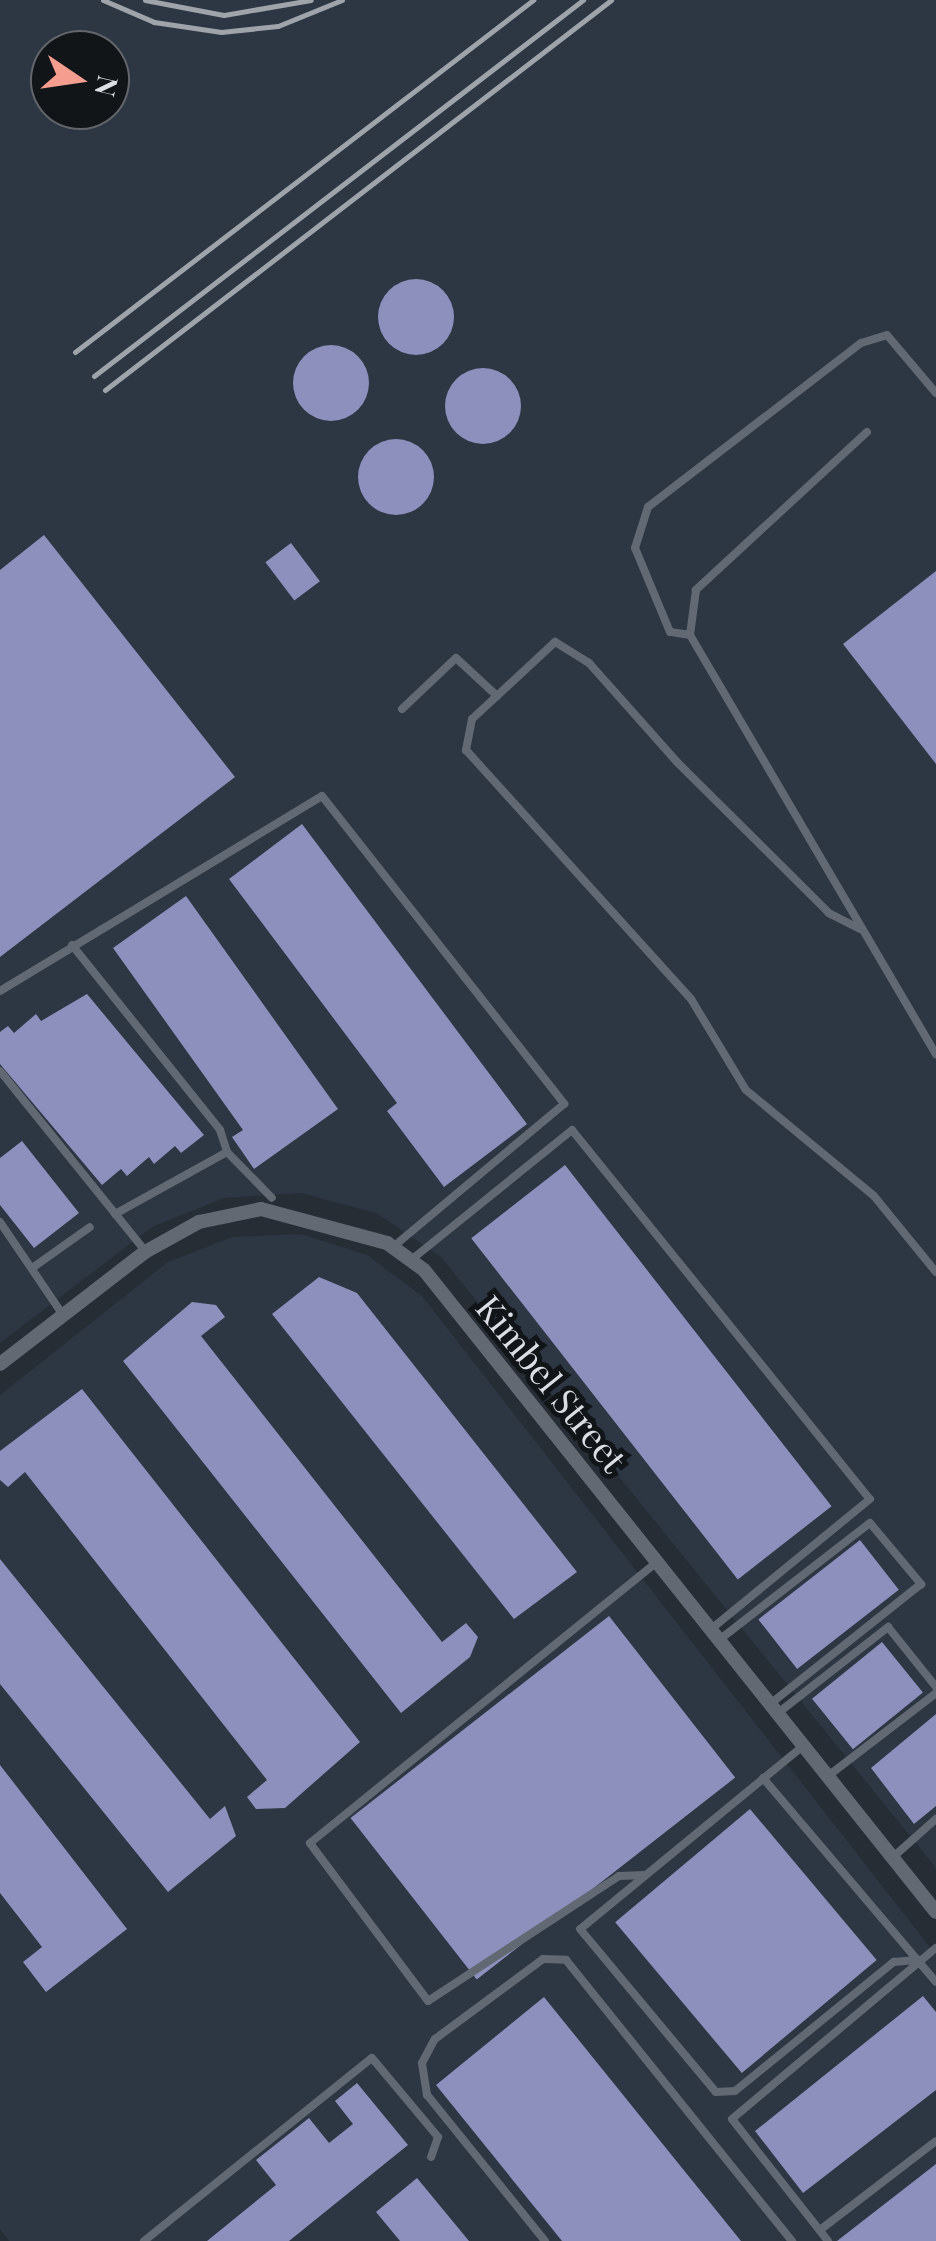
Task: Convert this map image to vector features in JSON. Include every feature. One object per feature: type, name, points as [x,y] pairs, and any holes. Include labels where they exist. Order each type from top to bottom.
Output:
[{"type":"street","name":"Kimbel Street","points":[[0,1364],[145,1252],[199,1222],[260,1209],[393,1247],[411,1260],[936,1912]]},
{"type":"lane","points":[[690,636],[670,632],[634,548],[648,507],[861,343],[887,335],[936,393]]},
{"type":"lane","points":[[867,432],[696,590],[690,636],[936,1054]]},
{"type":"lane","points":[[860,929],[828,913],[677,762],[589,663],[555,642],[472,720],[466,750],[691,1000],[746,1090],[874,1196],[936,1272]]},
{"type":"lane","points":[[402,709],[456,658],[497,696]]},
{"type":"lane","points":[[0,991],[322,796],[564,1104],[393,1247]]},
{"type":"lane","points":[[72,945],[220,1130],[227,1152],[272,1198]]},
{"type":"lane","points":[[0,1071],[145,1252]]},
{"type":"lane","points":[[411,1260],[572,1130],[870,1499],[715,1635]]},
{"type":"lane","points":[[115,1214],[227,1152]]},
{"type":"lane","points":[[0,1222],[36,1266],[63,1314]]},
{"type":"lane","points":[[36,1266],[90,1227]]},
{"type":"lane","points":[[715,1635],[870,1523],[920,1584],[774,1709]]},
{"type":"lane","points":[[645,1875],[618,1876],[428,2000],[310,1843],[657,1562]]},
{"type":"lane","points":[[774,1709],[888,1627],[936,1690],[828,1776]]},
{"type":"lane","points":[[804,1746],[580,1928],[716,2092],[735,2091],[894,1962],[919,1960]]},
{"type":"lane","points":[[763,1778],[936,1982]]},
{"type":"lane","points":[[892,1858],[936,1819]]},
{"type":"lane","points":[[828,2241],[732,2119],[936,1948]]},
{"type":"lane","points":[[545,2241],[427,2095],[422,2063],[435,2039],[543,1959],[566,1960],[792,2241]]},
{"type":"lane","points":[[144,2241],[372,2058],[438,2137],[431,2156]]},
{"type":"lane","points":[[820,2230],[936,2141]]},
{"type":"shaded area","points":[[0,0],[936,0],[936,1868],[441,1257],[376,1213],[301,1193],[224,1198],[152,1227],[0,1343]]},
{"type":"shaded area","points":[[301,1234],[367,1255],[422,1296],[936,1955],[936,2241],[9,2241],[0,2229],[0,1395],[168,1262],[232,1237]]},
{"type":"building","points":[[416,279],[443,290],[454,317],[443,344],[416,355],[389,344],[378,317],[389,290]]},
{"type":"building","points":[[331,345],[358,356],[369,383],[358,410],[331,421],[304,410],[293,383],[304,356]]},
{"type":"building","points":[[483,368],[510,379],[521,406],[510,433],[483,444],[456,433],[445,406],[456,379]]},
{"type":"building","points":[[396,439],[423,450],[434,477],[423,504],[396,515],[369,504],[358,477],[369,450]]},
{"type":"building","points":[[44,535],[235,777],[0,957],[0,570]]},
{"type":"building","points":[[291,543],[320,581],[294,601],[265,562]]},
{"type":"building","points":[[936,571],[936,764],[843,644]]},
{"type":"building","points":[[302,824],[527,1124],[444,1187],[387,1111],[397,1103],[229,879]]},
{"type":"building","points":[[186,896],[338,1109],[254,1169],[232,1137],[243,1130],[113,948]]},
{"type":"building","points":[[87,994],[204,1135],[181,1153],[175,1146],[154,1164],[149,1157],[127,1176],[121,1169],[102,1185],[0,1064],[0,1032],[8,1026],[14,1033],[36,1014],[41,1021]]},
{"type":"building","points":[[22,1141],[79,1213],[34,1248],[0,1205],[0,1158]]},
{"type":"building","points":[[565,1165],[832,1506],[738,1579],[471,1238]]},
{"type":"building","points":[[319,1277],[357,1293],[577,1572],[514,1619],[272,1314]]},
{"type":"building","points":[[192,1302],[216,1305],[225,1317],[201,1336],[442,1642],[466,1623],[478,1637],[470,1657],[401,1713],[123,1361]]},
{"type":"building","points":[[82,1389],[360,1742],[285,1808],[256,1809],[247,1797],[267,1780],[25,1472],[8,1487],[0,1480],[0,1451]]},
{"type":"building","points":[[860,1540],[899,1590],[797,1669],[758,1619]]},
{"type":"building","points":[[0,1559],[210,1819],[225,1806],[236,1836],[168,1892],[0,1684]]},
{"type":"building","points":[[609,1616],[735,1778],[477,1979],[351,1818]]},
{"type":"building","points":[[882,1642],[923,1693],[853,1749],[812,1699]]},
{"type":"building","points":[[936,1714],[936,1806],[914,1824],[871,1768]]},
{"type":"building","points":[[0,1765],[127,1929],[46,1992],[23,1962],[42,1947],[0,1893]]},
{"type":"building","points":[[750,1809],[877,1960],[742,2073],[615,1922]]},
{"type":"building","points":[[923,1996],[936,2012],[936,2090],[803,2193],[755,2131]]},
{"type":"building","points":[[544,1997],[741,2241],[562,2241],[436,2085]]},
{"type":"building","points":[[357,2083],[408,2145],[289,2241],[207,2241],[276,2185],[256,2160],[309,2118],[329,2143],[353,2124],[335,2101]]},
{"type":"building","points":[[936,2164],[936,2241],[837,2241]]},
{"type":"building","points":[[417,2178],[469,2241],[400,2241],[376,2212]]},
{"type":"railway","points":[[103,0],[154,22],[221,32],[278,26],[342,0]]},
{"type":"railway","points":[[145,0],[224,15],[311,0]]},
{"type":"railway","points":[[75,352],[533,0]]},
{"type":"railway","points":[[94,376],[583,0]]},
{"type":"railway","points":[[105,390],[611,0]]}]
